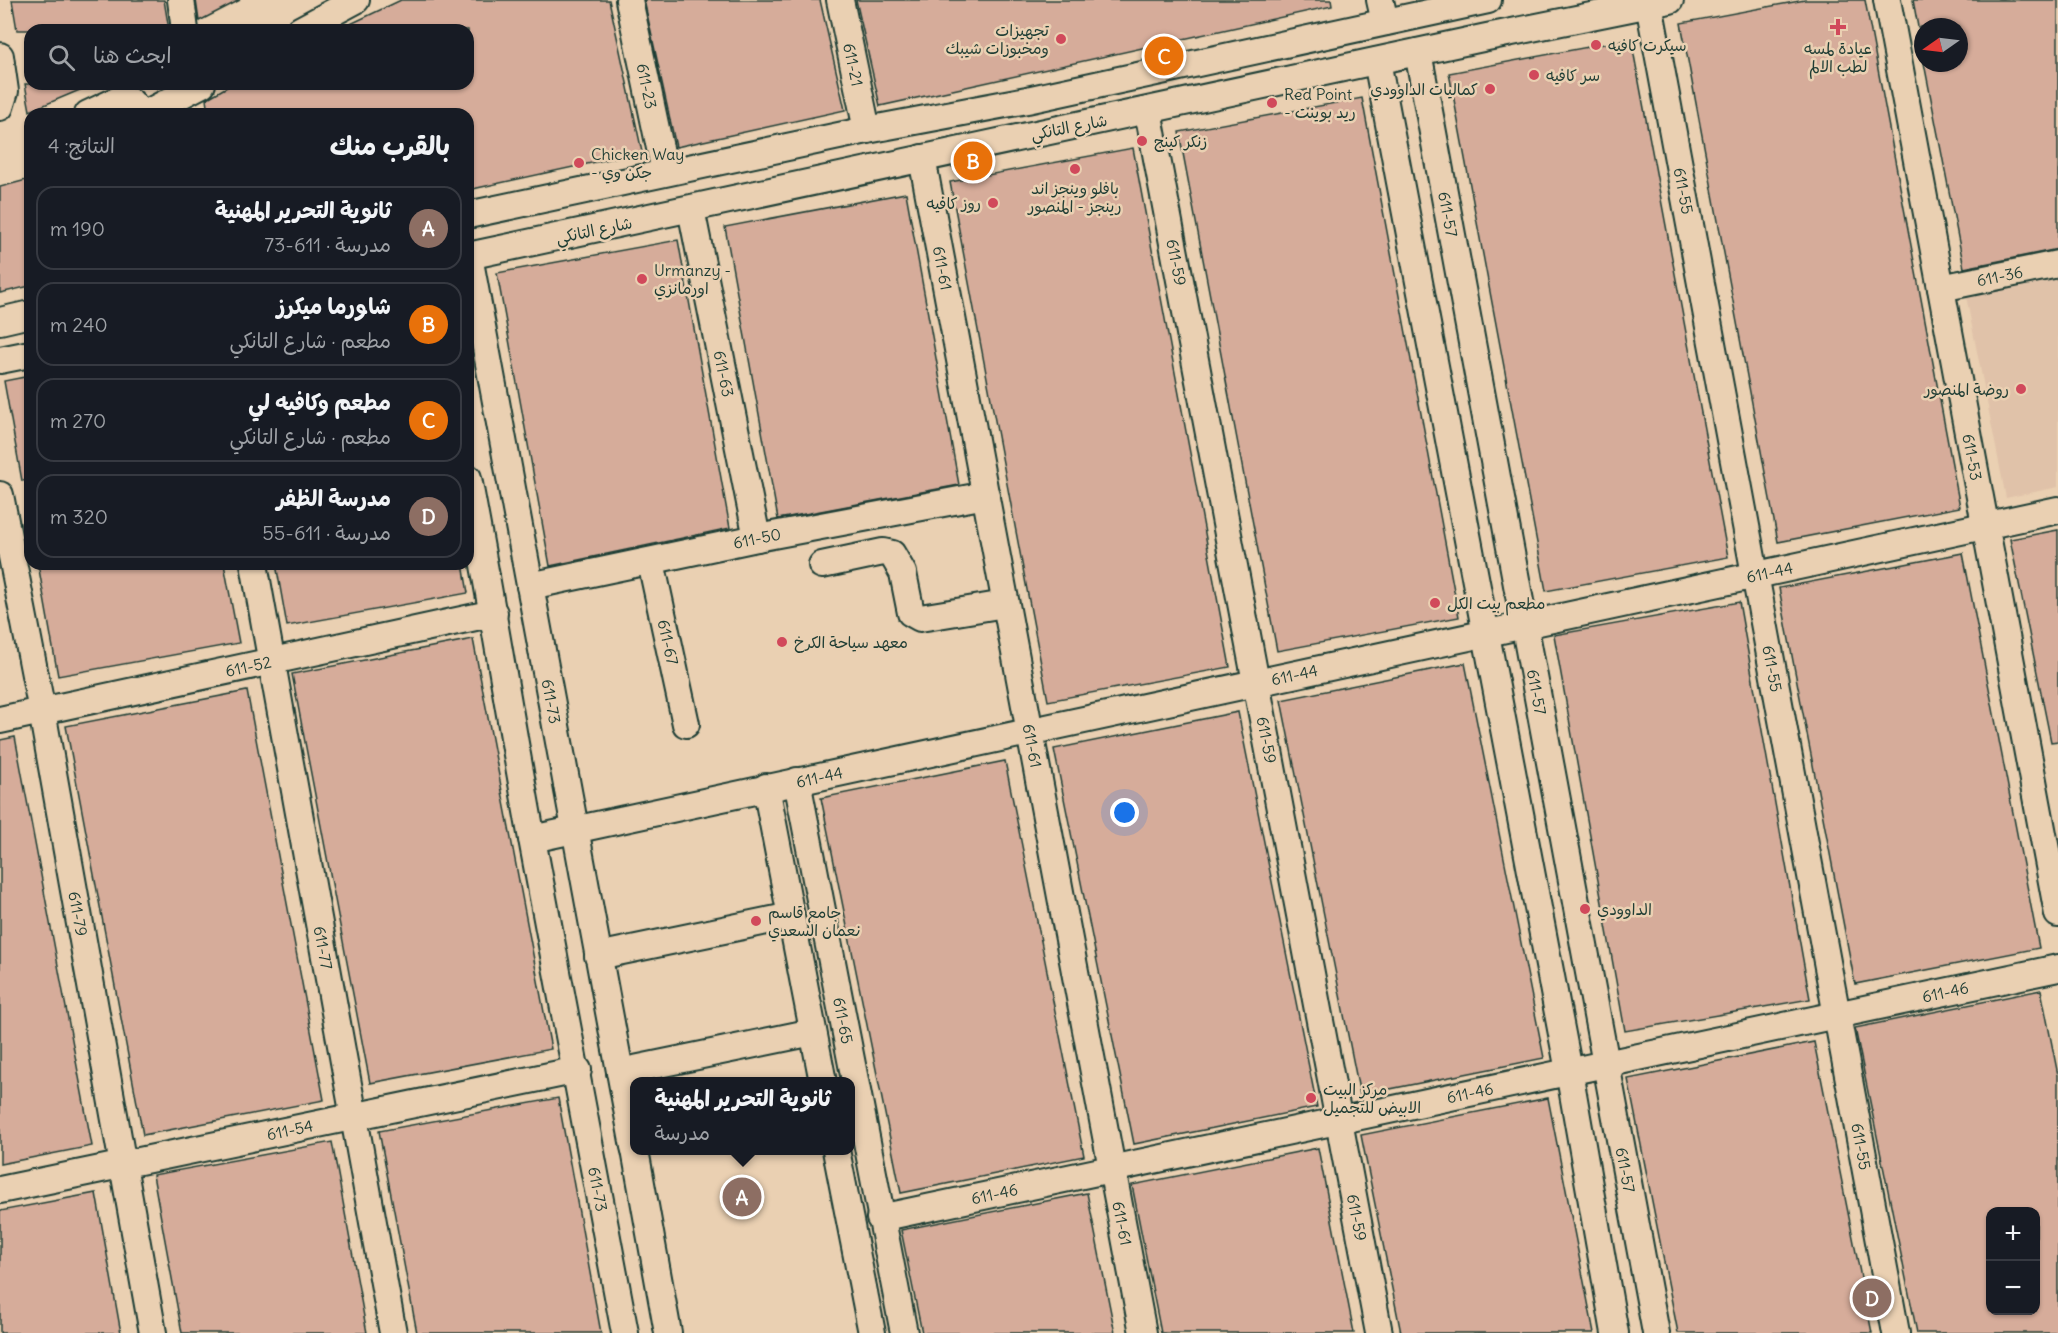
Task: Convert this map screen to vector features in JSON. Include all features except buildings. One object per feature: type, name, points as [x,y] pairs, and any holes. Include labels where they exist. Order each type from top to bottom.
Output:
[{"type":"street","points":[[181,0],[184,24]]},
{"type":"street","name":"611-23","points":[[629,0],[665,172]]},
{"type":"street","name":"611-21","points":[[840,0],[867,130]]},
{"type":"street","name":"611-53","points":[[1887,0],[2058,914]]},
{"type":"street","points":[[311,24],[352,1]]},
{"type":"street","points":[[1484,1],[1487,37]]},
{"type":"street","name":"شارع التانكي","points":[[474,215],[867,130],[1027,100],[1382,11],[1484,1]]},
{"type":"street","name":"شارع التانكي","points":[[474,255],[1659,2]]},
{"type":"street","name":"611-55","points":[[1659,2],[1755,574],[1896,1333]]},
{"type":"street","name":"611-57","points":[[1418,52],[1656,1333]]},
{"type":"street","points":[[0,56],[5,91],[0,107]]},
{"type":"street","points":[[1377,61],[1569,1071],[1615,1333]]},
{"type":"street","points":[[155,108],[188,90]]},
{"type":"street","points":[[101,108],[120,99],[130,101],[138,108]]},
{"type":"street","points":[[1027,100],[1033,134]]},
{"type":"street","name":"611-59","points":[[1148,111],[1378,1333]]},
{"type":"street","name":"611-61","points":[[921,158],[1143,1333]]},
{"type":"street","name":"611-63","points":[[691,209],[757,538]]},
{"type":"street","name":"611-36","points":[[1941,288],[2058,264]]},
{"type":"street","name":"611-73","points":[[474,283],[630,1127]]},
{"type":"street","points":[[0,321],[24,315]]},
{"type":"street","points":[[0,360],[24,355]]},
{"type":"street","name":"611-79","points":[[0,495],[42,711],[153,1333]]},
{"type":"street","name":"611-50","points":[[530,586],[757,538],[986,495]]},
{"type":"street","name":"611-73","points":[[474,509],[532,838],[578,1070],[625,1333]]},
{"type":"street","name":"611-44","points":[[532,838],[2058,510]]},
{"type":"street","points":[[822,565],[883,552],[892,554],[903,573],[911,613],[920,618],[1005,604]]},
{"type":"street","name":"611-67","points":[[651,562],[686,724]]},
{"type":"street","name":"611-77","points":[[255,570],[393,1333]]},
{"type":"street","name":"611-52","points":[[0,720],[494,613]]},
{"type":"street","name":"611-65","points":[[797,781],[853,1077]]},
{"type":"street","name":"611-65","points":[[766,787],[822,1077]]},
{"type":"street","points":[[598,956],[791,916]]},
{"type":"street","name":"611-46","points":[[880,1218],[2058,968]]},
{"type":"street","points":[[620,1072],[813,1032]]},
{"type":"street","name":"611-54","points":[[0,1190],[578,1070]]},
{"type":"street","name":"611-65","points":[[855,1086],[904,1333]]},
{"type":"street","name":"611-73","points":[[635,1155],[668,1333]]},
{"type":"street","points":[[837,1155],[872,1333]]},
{"type":"shaded area","name":"روضة المنصور","points":[[2058,271],[2058,487],[2006,498],[1965,291]]},
{"type":"place","name":"عيادة لمسه لطب الالم","points":[[1838,27]]},
{"type":"place","name":"تجهيزات ومخبوزات شيبك","points":[[1061,39]]},
{"type":"place","name":"سيكرت كافيه","points":[[1596,45]]},
{"type":"place","name":"مطعم وكافيه لي","points":[[1164,56]]},
{"type":"place","name":"سر كافيه","points":[[1534,75]]},
{"type":"place","name":"كماليات الداوودي","points":[[1490,89]]},
{"type":"place","name":"Red Point - ريد بوينت","points":[[1272,103]]},
{"type":"place","name":"زنكر كينج","points":[[1142,141]]},
{"type":"place","name":"شاورما ميكرز","points":[[973,161]]},
{"type":"place","name":"Chicken Way - جكن وي","points":[[579,163]]},
{"type":"place","name":"بافلو وينجز اند رينجز - المنصور","points":[[1075,169]]},
{"type":"place","name":"روز كافيه","points":[[993,203]]},
{"type":"place","name":"Urmanzy - اورمانزي","points":[[642,279]]},
{"type":"place","name":"روضة المنصور","points":[[2021,389]]},
{"type":"place","name":"مطعم بيت الكل","points":[[1435,603]]},
{"type":"place","name":"معهد سياحة الكرخ","points":[[782,642]]},
{"type":"place","name":"الداوودي","points":[[1585,909]]},
{"type":"place","name":"جامع قاسم نعمان السعدي","points":[[756,921]]},
{"type":"place","name":"مركز البيت الابيض للتجميل","points":[[1311,1098]]},
{"type":"place","name":"ثانوية التحرير المهنية","points":[[742,1197]]},
{"type":"place","name":"مدرسة الظفر","points":[[1872,1298]]}]
